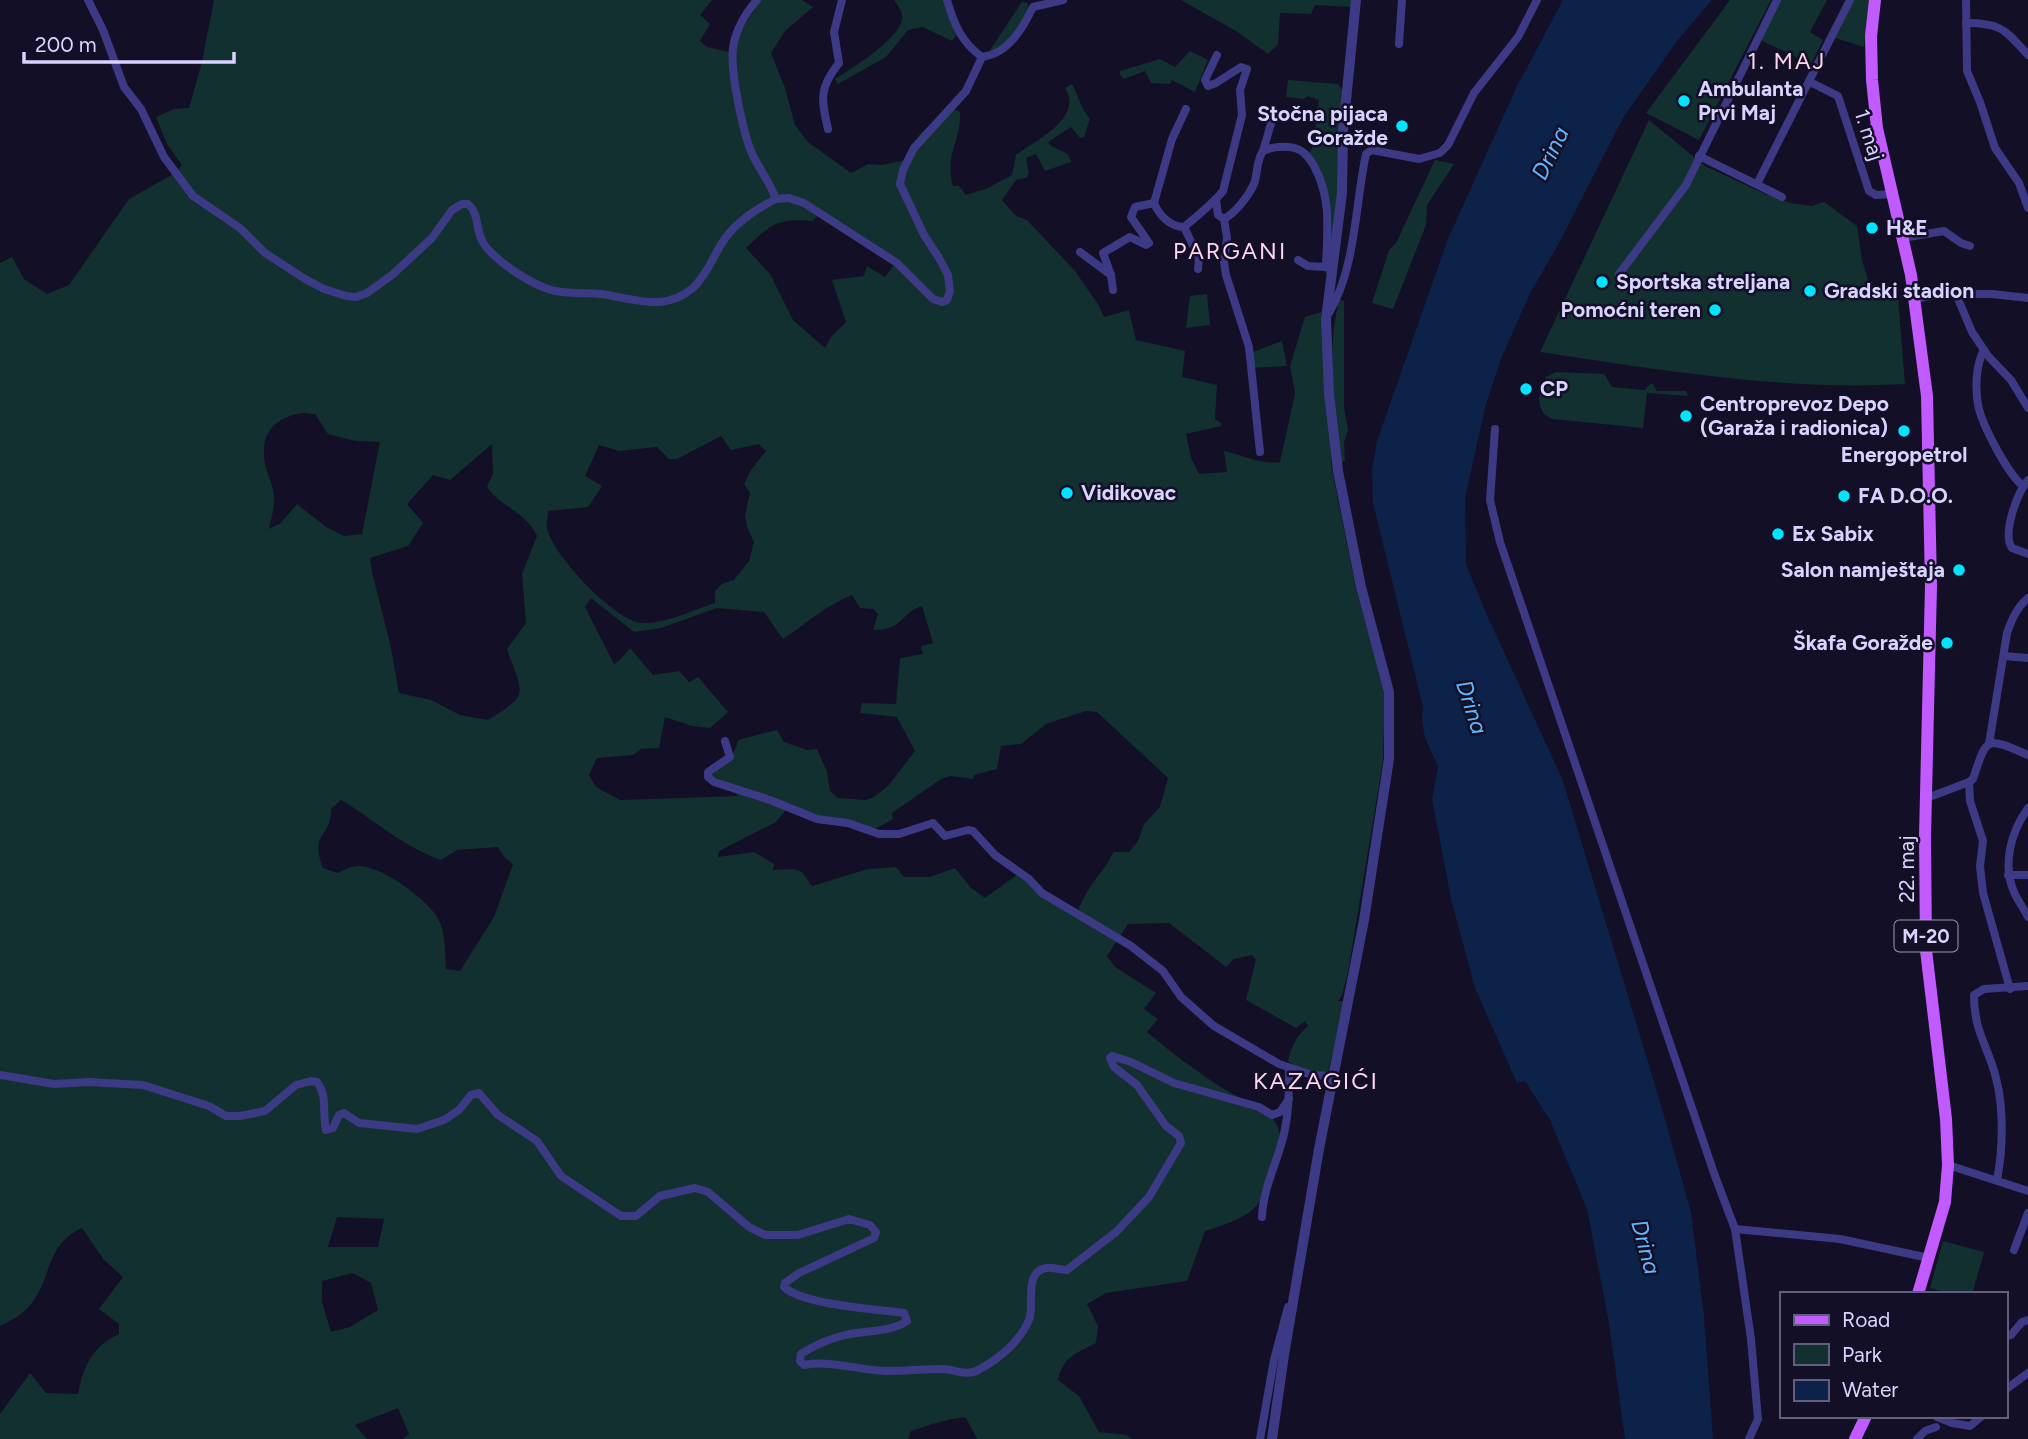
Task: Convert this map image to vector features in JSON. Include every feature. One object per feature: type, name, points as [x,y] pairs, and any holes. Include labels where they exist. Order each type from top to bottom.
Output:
[{"type":"main road","name":"M-20","points":[[1875,0],[1871,36],[1877,128],[1915,299]]},
{"type":"main road","name":"22. maj","points":[[1915,299],[1927,396],[1930,572],[1926,950],[1946,1119],[1948,1165],[1945,1202],[1919,1292]]},
{"type":"main road","points":[[1855,1439],[1865,1418]]},
{"type":"street","points":[[88,0],[103,30],[124,87],[141,109],[164,158],[193,196],[240,228],[265,253],[284,266],[324,289],[346,296],[356,296],[378,287],[432,238],[452,210],[461,204],[468,204],[476,215],[477,233],[487,248],[528,279],[550,290],[602,294],[645,303],[671,300],[698,283],[731,232],[776,199],[789,198],[804,204],[897,263],[933,299],[938,302],[947,300],[950,291],[948,275],[924,236],[900,184],[903,170],[914,148],[966,91],[982,57]]},
{"type":"street","points":[[757,0],[739,29],[732,54],[741,114],[753,154],[776,199]]},
{"type":"street","points":[[828,129],[822,96],[824,86],[839,63],[840,55],[834,32],[842,0]]},
{"type":"street","points":[[947,0],[957,29],[965,42],[982,57],[990,56],[1019,33],[1034,4],[1063,0]]},
{"type":"street","points":[[1328,267],[1342,193],[1343,131],[1356,0]]},
{"type":"street","points":[[1399,44],[1402,0]]},
{"type":"street","points":[[1326,319],[1341,288],[1358,209],[1366,154],[1372,150],[1419,159],[1440,153],[1448,145],[1474,93],[1518,37],[1537,0]]},
{"type":"street","points":[[1619,274],[1686,185],[1777,0]]},
{"type":"street","points":[[1757,184],[1850,0]]},
{"type":"street","points":[[1966,0],[1967,71],[1984,112],[1994,148],[2019,183],[2028,208]]},
{"type":"street","points":[[1966,23],[1995,25],[2006,31],[2028,55]]},
{"type":"street","points":[[1217,55],[1205,80],[1208,86],[1241,67],[1247,69],[1240,90],[1242,115],[1225,183],[1216,200],[1218,215],[1224,219],[1227,238],[1224,262],[1226,275],[1249,347],[1260,452]]},
{"type":"street","name":"1. maj","points":[[1810,82],[1838,96],[1869,191],[1875,195],[1892,194]]},
{"type":"street","points":[[1184,227],[1172,225],[1157,211],[1154,203],[1172,139],[1186,109]]},
{"type":"street","points":[[1224,219],[1240,205],[1254,184],[1258,158],[1263,151],[1272,120]]},
{"type":"street","points":[[1263,151],[1278,147],[1301,150],[1307,155],[1322,182],[1328,208],[1326,319],[1329,393],[1338,471],[1361,587],[1389,692],[1389,760],[1364,920],[1284,1355],[1272,1439]]},
{"type":"street","points":[[1699,156],[1782,197]]},
{"type":"street","points":[[1184,227],[1208,204],[1216,200]]},
{"type":"street","points":[[1111,275],[1083,254],[1103,253],[1130,237],[1148,244],[1148,239],[1131,217],[1135,207],[1154,203]]},
{"type":"street","points":[[1184,227],[1199,258],[1198,269]]},
{"type":"street","points":[[1902,238],[1944,232],[1970,246]]},
{"type":"street","points":[[1103,253],[1113,289]]},
{"type":"street","points":[[1298,260],[1308,266],[1328,267]]},
{"type":"street","points":[[1915,299],[1947,293],[2028,298]]},
{"type":"street","points":[[1956,294],[1969,326],[1983,350],[2003,369],[2028,408]]},
{"type":"street","points":[[1983,350],[1979,360],[1978,405],[2007,469],[2026,483],[2007,534],[2009,546],[2028,554]]},
{"type":"street","points":[[1495,429],[1490,500],[1500,542],[1735,1229],[1756,1389],[1758,1419],[1749,1439]]},
{"type":"street","points":[[1989,744],[2007,633],[2013,617],[2028,598]]},
{"type":"street","points":[[2004,656],[2028,658]]},
{"type":"street","points":[[725,741],[730,757],[708,772],[708,777],[714,782],[817,819],[848,823],[879,834],[899,834],[933,823],[945,836],[973,831],[995,855],[1042,893],[1131,946],[1163,971],[1181,998],[1213,1026],[1279,1064],[1312,1075],[1334,1076]]},
{"type":"street","points":[[1927,798],[1973,779],[1983,748],[1989,744],[2004,744],[2028,755]]},
{"type":"street","points":[[1969,782],[1970,801],[1983,841],[1980,866],[1983,892],[2010,989]]},
{"type":"street","points":[[2028,808],[2018,824],[2007,863],[2014,893],[2028,917]]},
{"type":"street","points":[[2008,875],[2028,874]]},
{"type":"street","points":[[1997,1180],[2001,1163],[2001,1126],[1997,1080],[1978,1029],[1974,995],[1984,989],[2028,986]]},
{"type":"street","points":[[0,1075],[54,1084],[89,1082],[143,1085],[209,1106],[226,1116],[265,1111],[296,1085],[312,1081],[317,1082],[323,1090],[325,1128],[328,1130],[333,1128],[344,1113],[359,1122],[417,1129],[444,1120],[458,1110],[471,1095],[480,1093],[498,1115],[537,1141],[561,1176],[621,1216],[636,1216],[667,1193],[695,1188],[708,1192],[749,1227],[765,1236],[798,1235],[849,1219],[870,1225],[876,1232],[874,1238],[799,1273],[785,1283],[784,1287],[820,1300],[904,1313],[907,1321],[898,1326],[840,1336],[800,1354],[800,1361],[804,1365],[833,1364],[881,1371],[947,1369],[964,1374],[979,1370],[1002,1354],[1024,1330],[1032,1311],[1030,1292],[1037,1274],[1046,1268],[1068,1270],[1116,1232],[1154,1190],[1181,1143],[1179,1136],[1166,1126],[1138,1085],[1112,1064],[1112,1056],[1174,1083],[1259,1107],[1272,1115],[1280,1112],[1289,1100]]},
{"type":"street","points":[[1262,1217],[1268,1178],[1282,1140],[1289,1100],[1289,1068]]},
{"type":"street","points":[[1948,1165],[2028,1191]]},
{"type":"street","points":[[2014,1250],[2028,1213]]},
{"type":"street","points":[[1735,1229],[1840,1239],[1928,1258]]},
{"type":"street","points":[[1260,1439],[1274,1360],[1297,1285]]},
{"type":"street","points":[[2007,1336],[2028,1320]]},
{"type":"street","points":[[2007,1389],[2028,1373]]},
{"type":"street","points":[[1936,1439],[1937,1418]]},
{"type":"street","points":[[1940,1418],[1970,1426],[1980,1418]]},
{"type":"street","points":[[1917,1439],[1925,1431],[1936,1427]]},
{"type":"green space","points":[[214,0],[712,0],[700,15],[710,24],[700,41],[707,47],[729,52],[760,0],[802,0],[813,7],[785,31],[771,53],[785,88],[795,125],[808,142],[851,173],[868,164],[882,165],[905,160],[920,134],[949,107],[960,112],[951,164],[953,186],[959,186],[966,195],[988,188],[1012,175],[1016,155],[1045,135],[1063,118],[1069,99],[1065,88],[1072,84],[1090,119],[1084,137],[1080,138],[1071,127],[1048,142],[1068,154],[1071,162],[1045,171],[1036,154],[1026,158],[1029,174],[1026,178],[1016,180],[1002,200],[1016,216],[1027,220],[1075,271],[1104,317],[1129,310],[1136,340],[1185,351],[1182,377],[1217,385],[1215,419],[1221,426],[1186,434],[1191,458],[1199,474],[1227,472],[1224,451],[1259,461],[1280,462],[1295,393],[1290,366],[1305,317],[1321,312],[1332,470],[1356,589],[1385,694],[1383,761],[1348,972],[1338,1001],[1344,1001],[1329,1070],[1325,1073],[1315,1072],[1288,1061],[1295,1042],[1308,1026],[1305,1021],[1296,1028],[1246,1000],[1256,960],[1252,955],[1234,959],[1226,967],[1169,923],[1128,924],[1107,956],[1115,967],[1156,993],[1144,1009],[1158,1019],[1147,1032],[1214,1082],[1268,1114],[1277,1125],[1280,1136],[1268,1186],[1262,1197],[1256,1206],[1240,1218],[1205,1231],[1187,1281],[1106,1293],[1087,1304],[1098,1326],[1096,1343],[1067,1361],[1058,1380],[1079,1396],[1099,1432],[1127,1435],[1132,1439],[977,1439],[966,1418],[961,1418],[911,1431],[908,1439],[403,1439],[409,1434],[398,1408],[355,1425],[367,1439],[0,1439],[0,1414],[30,1373],[46,1393],[78,1394],[91,1358],[102,1344],[119,1334],[119,1324],[99,1309],[123,1277],[104,1260],[82,1228],[70,1235],[55,1252],[31,1304],[0,1326],[0,263],[12,257],[24,279],[47,294],[69,285],[129,199],[175,173],[182,165],[167,144],[156,117],[174,109],[189,108],[202,62]],"holes":[[[818,215],[897,261],[885,277],[867,266],[864,276],[832,280],[846,322],[831,337],[825,348],[793,320],[770,274],[746,248],[775,224],[813,221]],[[302,413],[315,414],[328,434],[355,441],[380,442],[362,534],[344,536],[326,527],[297,504],[281,523],[269,529],[274,496],[265,463],[265,443],[271,429],[284,419]],[[721,436],[731,450],[759,444],[766,451],[744,484],[750,493],[745,515],[754,542],[749,561],[734,580],[722,584],[715,591],[715,603],[670,619],[642,623],[631,620],[601,599],[572,569],[551,539],[547,525],[548,511],[588,507],[602,486],[585,476],[599,445],[619,451],[657,447],[669,459],[677,459]],[[492,444],[493,474],[487,486],[497,498],[526,520],[537,536],[522,574],[526,623],[507,649],[520,691],[512,704],[488,720],[460,715],[431,700],[399,693],[370,558],[408,546],[423,523],[407,504],[433,475],[450,480]],[[852,595],[860,608],[874,609],[878,614],[873,630],[896,625],[922,606],[933,643],[921,646],[923,654],[900,658],[896,704],[862,703],[860,713],[897,717],[915,751],[888,786],[874,797],[866,800],[838,798],[830,791],[827,772],[817,749],[807,750],[784,742],[777,730],[738,740],[728,760],[710,773],[715,786],[736,793],[737,796],[620,800],[596,787],[589,775],[597,758],[633,755],[641,749],[659,748],[665,717],[692,726],[710,728],[728,712],[698,677],[689,682],[679,671],[653,675],[630,648],[614,664],[585,607],[591,598],[634,632],[661,628],[717,608],[764,612],[783,639],[833,604]],[[1086,711],[1097,712],[1168,778],[1160,807],[1144,824],[1138,841],[1129,852],[1114,852],[1077,912],[1044,891],[1022,871],[985,898],[970,887],[955,868],[930,877],[904,877],[896,867],[868,869],[812,886],[802,872],[794,869],[773,870],[774,864],[754,852],[718,857],[719,851],[776,822],[786,810],[818,823],[848,827],[866,834],[893,819],[892,813],[941,779],[951,776],[973,779],[974,775],[997,769],[1001,746],[1021,744],[1046,724]],[[341,800],[427,855],[441,860],[457,850],[498,847],[513,864],[494,917],[460,971],[446,969],[442,927],[430,907],[411,891],[390,876],[368,867],[355,866],[337,873],[323,868],[318,847],[331,809]],[[337,1217],[384,1219],[378,1247],[328,1247]],[[353,1273],[371,1283],[378,1310],[350,1327],[331,1332],[322,1302],[322,1281]]]},
{"type":"green space","points":[[894,0],[945,0],[956,36],[952,41],[923,27],[908,30],[886,57],[838,84],[835,79],[883,45],[898,28],[902,15]]},
{"type":"green space","points":[[1181,0],[1353,0],[1352,7],[1315,5],[1311,14],[1280,13],[1278,44],[1268,54],[1236,31]]},
{"type":"green space","points":[[1730,0],[1771,0],[1699,140],[1646,113]]},
{"type":"green space","points":[[1779,0],[1827,0],[1810,32],[1823,40],[1811,64],[1760,40]]},
{"type":"green space","points":[[1853,0],[1870,0],[1864,47],[1835,38]]},
{"type":"green space","points":[[1022,2],[1028,3],[1021,25],[1005,42],[993,51],[990,50]]},
{"type":"green space","points":[[1190,51],[1208,60],[1195,92],[1172,80],[1170,84],[1151,83],[1145,71],[1124,79],[1120,75],[1120,71],[1160,59],[1175,67]]},
{"type":"green space","points":[[1288,80],[1338,84],[1342,90],[1337,204],[1327,274],[1323,270],[1324,212],[1318,186],[1306,157],[1313,147],[1319,100],[1308,96],[1304,99],[1286,97]]},
{"type":"green space","points":[[1649,120],[1705,166],[1791,203],[1812,206],[1824,202],[1857,226],[1862,260],[1870,287],[1897,285],[1905,384],[1768,382],[1540,352]]},
{"type":"green space","points":[[1435,160],[1454,164],[1427,205],[1426,225],[1393,309],[1372,303],[1389,250],[1396,243]]},
{"type":"green space","points":[[1207,294],[1210,325],[1186,328],[1190,296]]},
{"type":"green space","points":[[1340,300],[1344,301],[1344,407],[1348,430],[1344,442],[1345,461],[1341,462],[1333,357],[1333,336]]},
{"type":"green space","points":[[1282,341],[1287,366],[1250,368],[1248,354]]},
{"type":"green space","points":[[1556,372],[1604,374],[1612,387],[1645,390],[1653,384],[1657,391],[1686,391],[1688,396],[1647,393],[1643,428],[1552,419],[1542,411],[1539,401],[1546,377]]},
{"type":"green space","points":[[1943,1241],[1984,1252],[1973,1292],[1945,1292],[1930,1288]]},
{"type":"water","name":"Drina","points":[[1563,0],[1712,0],[1677,41],[1623,118],[1558,245],[1530,293],[1501,359],[1486,404],[1465,498],[1466,564],[1563,781],[1661,1105],[1691,1212],[1704,1316],[1713,1439],[1625,1439],[1609,1323],[1587,1209],[1550,1120],[1525,1081],[1517,1083],[1475,988],[1451,899],[1432,799],[1438,766],[1425,738],[1423,707],[1373,503],[1372,469],[1377,441],[1448,239],[1517,86]]},
{"type":"place","name":"Ambulanta Prvi Maj","points":[[1684,101]]},
{"type":"place","name":"Stočna pijaca Goražde","points":[[1402,126]]},
{"type":"place","name":"H&E","points":[[1872,228]]},
{"type":"place","name":"Sportska streljana","points":[[1602,282]]},
{"type":"place","name":"Gradski stadion","points":[[1810,291]]},
{"type":"place","name":"Pomoćni teren","points":[[1715,310]]},
{"type":"place","name":"CP","points":[[1526,389]]},
{"type":"place","name":"Centroprevoz Depo (Garaža i radionica)","points":[[1686,416]]},
{"type":"place","name":"Energopetrol","points":[[1904,431]]},
{"type":"place","name":"Vidikovac","points":[[1067,493]]},
{"type":"place","name":"FA D.O.O.","points":[[1844,496]]},
{"type":"place","name":"Ex Sabix","points":[[1778,534]]},
{"type":"place","name":"Salon namještaja","points":[[1959,570]]},
{"type":"place","name":"Škafa Goražde","points":[[1947,643]]},
{"type":"district","name":"1. MAJ","points":[[1787,61]]},
{"type":"district","name":"PARGANI","points":[[1230,251]]},
{"type":"district","name":"KAZAGIĆI","points":[[1316,1081]]}]
